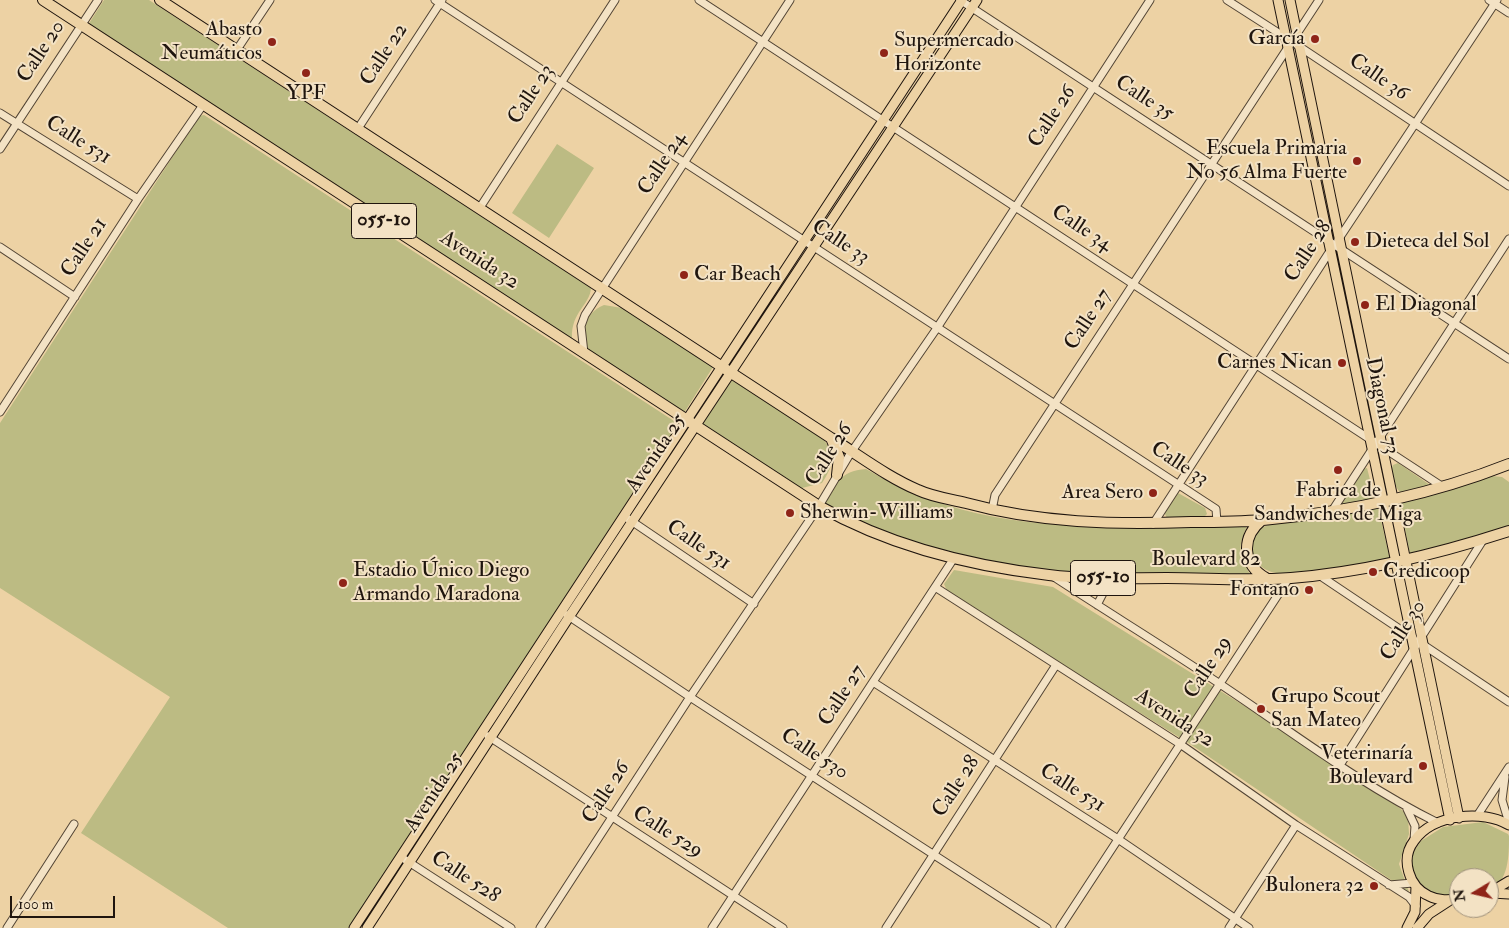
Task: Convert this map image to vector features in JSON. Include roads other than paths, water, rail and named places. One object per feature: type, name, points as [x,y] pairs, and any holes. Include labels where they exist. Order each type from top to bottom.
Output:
[{"type":"highway","name":"Avenida 32","points":[[43,0],[584,353],[687,418],[819,506]]},
{"type":"highway","name":"Avenida 32","points":[[160,0],[852,451]]},
{"type":"highway","points":[[831,438],[839,457],[837,475]]},
{"type":"highway","name":"Boulevard 82","points":[[852,451],[919,491],[992,510],[1052,520],[1153,524],[1262,520],[1332,511],[1443,487],[1509,464]]},
{"type":"highway","points":[[1491,471],[1509,473]]},
{"type":"highway","name":"Boulevard 82","points":[[819,506],[866,528],[954,558],[1051,575],[1111,578],[1267,579],[1319,575],[1402,562],[1509,532]]},
{"type":"highway","points":[[1262,520],[1250,533],[1246,551],[1252,567],[1267,579]]},
{"type":"main road","name":"Avenida 25","points":[[367,928],[491,739],[624,516],[961,0]]},
{"type":"main road","name":"Diagonal 73","points":[[1278,0],[1290,39],[1327,238],[1337,245]]},
{"type":"main road","name":"Diagonal 73","points":[[1290,0],[1290,39]]},
{"type":"main road","name":"Avenida 25","points":[[354,928],[482,733],[632,522],[975,4]]},
{"type":"main road","name":"Diagonal 73","points":[[1290,39],[1300,47],[1377,443],[1384,501],[1402,562]]},
{"type":"main road","name":"Diagonal 73","points":[[1377,443],[1394,499],[1402,562],[1455,819]]},
{"type":"main road","points":[[1407,928],[1416,906],[1415,884],[1407,861],[1414,840],[1438,823],[1455,819],[1477,816],[1494,817],[1509,824]]},
{"type":"main road","points":[[1415,884],[1428,896],[1449,898]]},
{"type":"main road","points":[[1417,928],[1429,914],[1449,902]]},
{"type":"street","name":"Calle 20","points":[[0,148],[98,0]]},
{"type":"street","points":[[236,51],[270,0]]},
{"type":"street","name":"Calle 23","points":[[479,209],[615,0]]},
{"type":"street","name":"Calle 34","points":[[699,0],[1443,487]]},
{"type":"street","name":"Calle 24","points":[[584,353],[581,326],[601,288],[685,163],[790,0]]},
{"type":"street","name":"Calle 35","points":[[961,0],[975,4],[1093,87],[1327,238]]},
{"type":"street","name":"Calle 26","points":[[540,928],[690,697],[819,506],[852,451],[937,328],[1150,0]]},
{"type":"street","points":[[1227,0],[1290,39]]},
{"type":"street","name":"Calle 27","points":[[992,510],[995,494],[1211,164],[1290,39],[1319,0]]},
{"type":"street","name":"Calle 33","points":[[439,1],[1178,486],[1216,509],[1217,522]]},
{"type":"street","name":"Calle 22","points":[[357,130],[439,1]]},
{"type":"street","points":[[1493,1],[1509,13]]},
{"type":"street","name":"Calle 28","points":[[1153,524],[1416,125],[1493,1]]},
{"type":"street","name":"Calle 36","points":[[1300,47],[1509,186]]},
{"type":"street","name":"Calle 21","points":[[0,412],[138,199],[203,104]]},
{"type":"street","name":"Calle 531","points":[[0,114],[138,199]]},
{"type":"street","points":[[1332,511],[1509,240]]},
{"type":"street","points":[[1337,245],[1509,359]]},
{"type":"street","points":[[0,247],[74,297]]},
{"type":"street","name":"Calle 531","points":[[624,516],[754,604]]},
{"type":"street","name":"Calle 30","points":[[1340,765],[1482,540]]},
{"type":"street","name":"Calle 27","points":[[712,928],[954,558]]},
{"type":"street","points":[[1051,575],[1405,807],[1438,823]]},
{"type":"street","points":[[1319,575],[1509,702]]},
{"type":"street","points":[[1097,605],[1111,578]]},
{"type":"street","name":"Calle 29","points":[[1060,928],[1289,578]]},
{"type":"street","name":"Avenida 32","points":[[935,587],[1180,744],[1296,825],[1409,897],[1416,906]]},
{"type":"street","name":"Calle 530","points":[[566,614],[690,697],[1047,928]]},
{"type":"street","name":"Calle 28","points":[[886,928],[1056,665]]},
{"type":"street","name":"Calle 531","points":[[874,682],[994,761],[1118,839],[1249,928]]},
{"type":"street","name":"Calle 529","points":[[482,733],[783,928]]},
{"type":"street","points":[[1477,816],[1507,769]]},
{"type":"street","points":[[1507,769],[1502,794],[1509,824]]},
{"type":"street","points":[[1405,807],[1413,819],[1414,840]]},
{"type":"street","points":[[7,928],[74,824]]},
{"type":"street","points":[[1228,928],[1296,825]]},
{"type":"street","name":"Calle 528","points":[[401,857],[511,928]]},
{"type":"street","points":[[1389,885],[1415,884]]},
{"type":"place","name":"García","points":[[1315,39]]},
{"type":"place","name":"Abasto Neumáticos","points":[[272,42]]},
{"type":"place","name":"Supermercado Horizonte","points":[[884,53]]},
{"type":"place","name":"YPF","points":[[306,73]]},
{"type":"place","name":"Escuela Primaria No 56 Alma Fuerte","points":[[1357,161]]},
{"type":"place","name":"Dieteca del Sol","points":[[1355,242]]},
{"type":"place","name":"Car Beach","points":[[684,275]]},
{"type":"place","name":"El Diagonal","points":[[1365,305]]},
{"type":"place","name":"Carnes Nican","points":[[1342,363]]},
{"type":"place","name":"Fabrica de Sandwiches de Miga","points":[[1338,470]]},
{"type":"place","name":"Area Sero","points":[[1153,493]]},
{"type":"place","name":"Sherwin-Williams","points":[[790,513]]},
{"type":"place","name":"Credicoop","points":[[1373,572]]},
{"type":"place","name":"Estadio Único Diego Armando Maradona","points":[[343,583]]},
{"type":"place","name":"Fontano","points":[[1309,590]]},
{"type":"place","name":"Grupo Scout San Mateo","points":[[1261,709]]},
{"type":"place","name":"Veterinaría Boulevard","points":[[1423,766]]},
{"type":"place","name":"Bulonera 32","points":[[1374,886]]}]
